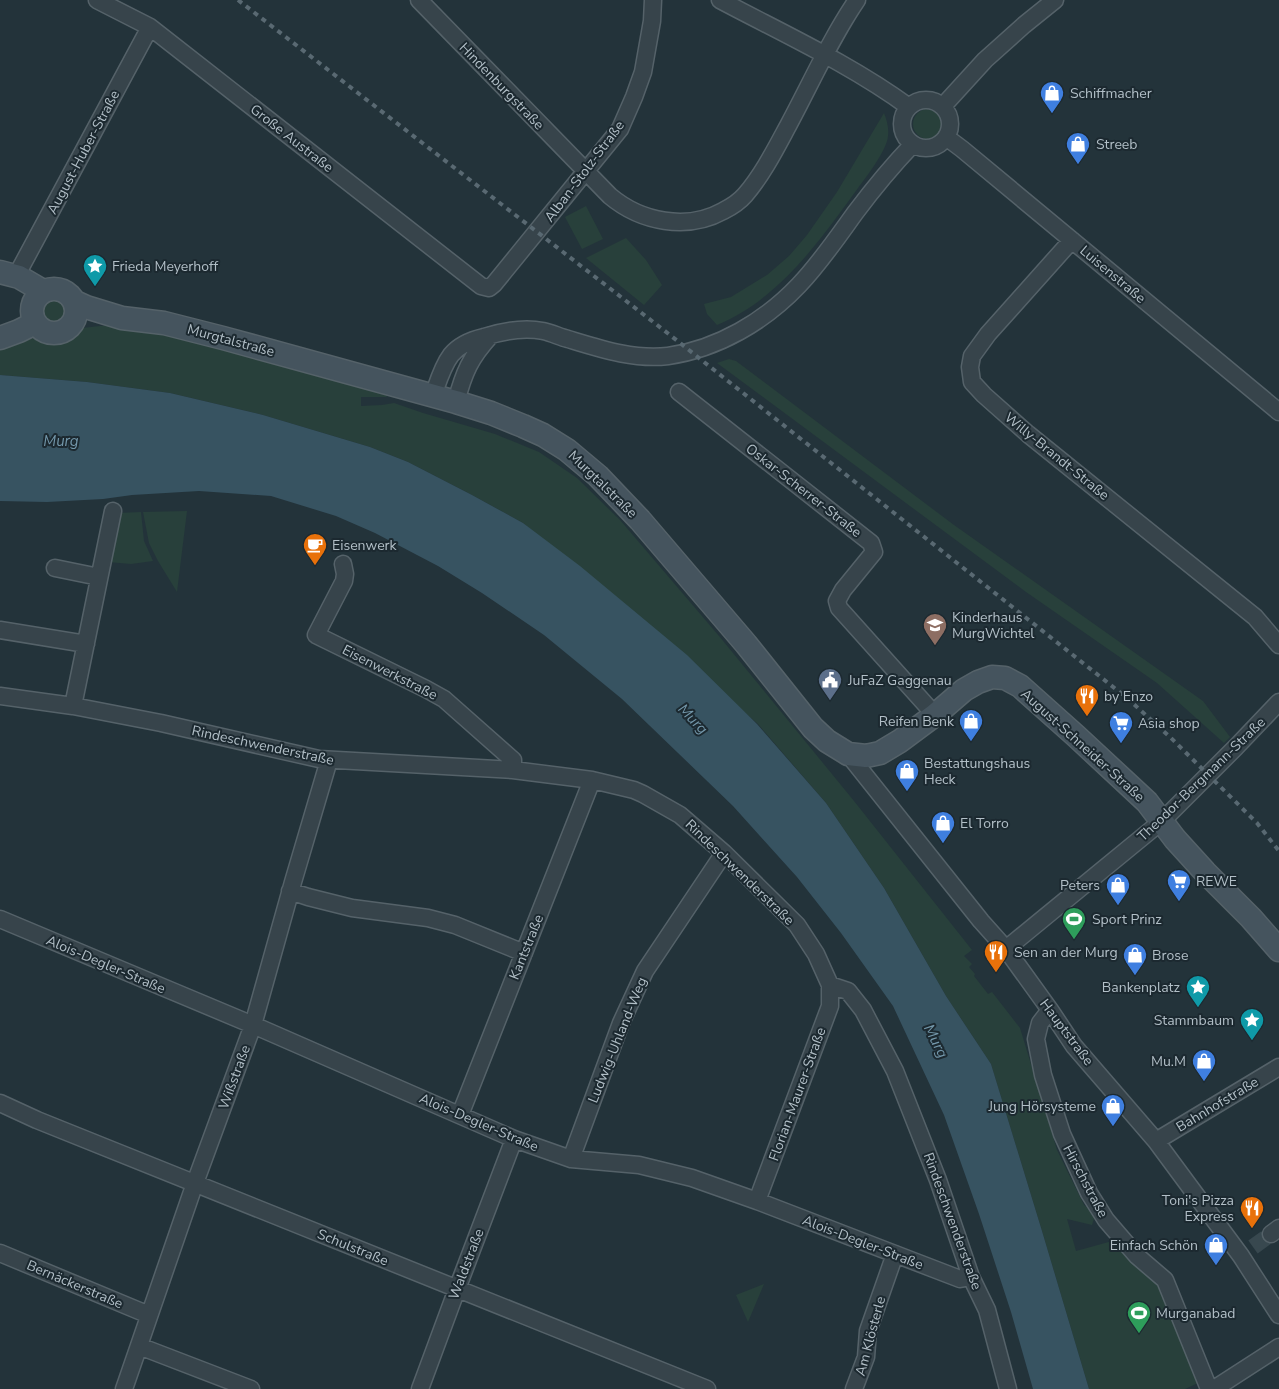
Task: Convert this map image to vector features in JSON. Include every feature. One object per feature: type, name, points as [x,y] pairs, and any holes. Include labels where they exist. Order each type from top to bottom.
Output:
[{"type":"street","name":"Große Austraße","points":[[96,0],[150,27],[481,286]]},
{"type":"street","name":"Hindenburgstraße","points":[[419,0],[617,202],[645,216],[680,223],[702,220],[729,208],[744,196],[778,145],[857,0]]},
{"type":"street","name":"Alban-Stolz-Straße","points":[[481,286],[489,288],[494,284],[620,129],[643,72],[652,21],[653,0]]},
{"type":"street","points":[[720,0],[826,54],[891,94],[908,107]]},
{"type":"street","points":[[943,106],[985,60],[1024,24],[1055,0]]},
{"type":"street","name":"August-Huber-Straße","points":[[6,276],[21,267],[150,27]]},
{"type":"street","points":[[926,100],[943,106],[950,121],[946,137],[942,142],[931,147],[913,144],[904,133],[902,126],[904,112],[914,103],[926,100]]},
{"type":"street","name":"Luisenstraße","points":[[946,137],[1279,412]]},
{"type":"street","points":[[433,396],[443,369],[452,353],[462,345],[475,339],[505,331],[522,329],[543,331],[610,352],[646,357],[667,356],[698,350],[733,335],[757,321],[780,304],[799,285],[825,255],[892,166],[913,144]]},
{"type":"street","name":"Willy-Brandt-Straße","points":[[1072,240],[988,334],[972,356],[970,367],[972,382],[1028,434],[1255,618],[1279,646]]},
{"type":"street","name":"Murgtalstraße","points":[[6,276],[37,306],[38,327],[47,332],[57,333],[67,329],[74,312],[67,292],[55,288],[37,306]]},
{"type":"street","points":[[0,338],[19,331],[37,306]]},
{"type":"street","name":"Murgtalstraße","points":[[74,312],[164,323],[223,338],[491,413],[523,426],[560,445],[598,476],[640,520],[746,644],[813,728],[827,742],[848,754]]},
{"type":"street","points":[[456,402],[470,362],[478,349],[491,335]]},
{"type":"street","name":"Oskar-Scherrer-Straße","points":[[679,392],[871,542],[874,552],[843,590],[837,601],[840,608],[935,714]]},
{"type":"street","points":[[73,706],[113,511]]},
{"type":"street","name":"Eisenwerkstraße","points":[[343,564],[344,581],[316,635],[426,688],[444,700],[513,760],[513,770]]},
{"type":"street","points":[[55,568],[99,577]]},
{"type":"street","points":[[0,630],[86,644]]},
{"type":"street","name":"August-Schneider-Straße","points":[[848,754],[866,756],[880,753],[900,741],[964,690],[992,677],[1005,678],[1020,686],[1147,802],[1175,839],[1279,950]]},
{"type":"street","name":"Rindeschwenderstraße","points":[[0,696],[73,706],[162,723],[329,760],[513,770],[592,780],[634,790],[680,815],[724,853],[797,925],[816,954],[830,985],[848,991],[864,1010],[895,1071],[938,1180],[971,1277],[987,1310],[1008,1389]]},
{"type":"street","name":"Theodor-Bergmann-Straße","points":[[1006,950],[1162,821],[1279,702]]},
{"type":"street","name":"Hauptstraße","points":[[848,754],[980,921],[1006,950],[1074,1046],[1247,1251],[1279,1315]]},
{"type":"street","name":"Wißstraße","points":[[124,1389],[195,1183],[253,1025],[329,760]]},
{"type":"street","name":"Kantstraße","points":[[460,1115],[592,780]]},
{"type":"street","name":"Ludwig-Uhland-Weg","points":[[570,1159],[621,1024],[645,971],[724,853]]},
{"type":"street","points":[[290,891],[352,908],[428,918],[455,925],[524,953]]},
{"type":"street","name":"Alois-Degler-Straße","points":[[0,919],[253,1025],[514,1139],[570,1159],[639,1165],[692,1178],[960,1279],[971,1277]]},
{"type":"street","name":"Florian-Maurer-Straße","points":[[757,1201],[830,1006],[830,985]]},
{"type":"street","name":"Hirschstraße","points":[[1050,1010],[1040,1023],[1036,1039],[1043,1075],[1062,1134],[1090,1193],[1106,1220],[1137,1256],[1165,1280],[1209,1389]]},
{"type":"street","name":"Bahnhofstraße","points":[[1156,1141],[1279,1067]]},
{"type":"street","name":"Schulstraße","points":[[0,1102],[37,1120],[707,1389]]},
{"type":"street","name":"Waldstraße","points":[[420,1389],[456,1288],[514,1139]]},
{"type":"street","name":"Bernäckerstraße","points":[[0,1253],[149,1315]]},
{"type":"street","name":"Am Klösterle","points":[[854,1389],[866,1357],[868,1331],[895,1254]]},
{"type":"street","points":[[139,1346],[251,1389]]},
{"type":"street","points":[[1214,1389],[1279,1347]]},
{"type":"green space","points":[[928,109],[939,113],[943,124],[939,135],[928,139],[917,135],[913,124],[917,113]]},
{"type":"green space","points":[[884,113],[888,124],[887,142],[871,170],[828,229],[779,284],[739,314],[717,325],[707,314],[704,304],[731,297],[767,275],[789,256],[807,235],[837,192]]},
{"type":"green space","points":[[586,206],[603,239],[582,249],[565,217]]},
{"type":"green space","points":[[626,238],[646,260],[662,285],[644,305],[586,258]]},
{"type":"green space","points":[[54,297],[64,301],[68,311],[64,321],[54,325],[44,321],[40,311],[44,301]]},
{"type":"green space","points":[[109,325],[157,328],[391,394],[386,397],[361,397],[361,406],[394,403],[495,434],[539,452],[577,478],[620,520],[719,636],[854,801],[972,950],[964,956],[972,964],[969,967],[975,974],[974,976],[988,994],[992,992],[1020,1028],[1057,1150],[1084,1205],[1095,1215],[1092,1225],[1067,1219],[1076,1251],[1116,1240],[1159,1285],[1198,1383],[1185,1389],[1089,1389],[991,1064],[946,996],[884,888],[826,803],[758,724],[523,523],[408,462],[370,447],[263,415],[170,393],[87,382],[0,375],[0,346],[34,338],[57,342],[72,336],[82,328]]},
{"type":"green space","points":[[729,359],[736,361],[954,525],[1203,701],[1230,737],[1224,743],[1157,683],[1026,592],[717,363]]},
{"type":"green space","points":[[187,511],[177,592],[149,543],[143,512]]},
{"type":"green space","points":[[141,512],[144,541],[153,561],[131,564],[108,562],[117,513]]},
{"type":"green space","points":[[764,1284],[748,1322],[736,1295]]},
{"type":"water","name":"Murg","points":[[0,375],[87,382],[170,393],[263,415],[370,447],[408,462],[523,523],[580,566],[687,655],[757,724],[826,803],[884,888],[946,996],[991,1064],[1089,1389],[1033,1389],[1011,1312],[944,1115],[893,1006],[841,933],[797,877],[733,806],[622,699],[544,635],[482,593],[438,566],[375,533],[336,516],[271,496],[199,491],[47,502],[0,501]]},
{"type":"tunnel","points":[[1253,1247],[1271,1234]]},
{"type":"railway","points":[[238,0],[670,335],[1127,698],[1171,738],[1257,823],[1279,851]]},
{"type":"place","name":"Schiffmacher","points":[[1052,114]]},
{"type":"place","name":"Streeb","points":[[1078,165]]},
{"type":"place","name":"Frieda Meyerhoff","points":[[95,287]]},
{"type":"place","name":"Eisenwerk","points":[[315,566]]},
{"type":"place","name":"Kinderhaus MurgWichtel","points":[[935,646]]},
{"type":"place","name":"JuFaZ Gaggenau","points":[[830,701]]},
{"type":"place","name":"by Enzo","points":[[1087,717]]},
{"type":"place","name":"Reifen Benk","points":[[971,742]]},
{"type":"place","name":"Asia shop","points":[[1121,744]]},
{"type":"place","name":"Bestattungshaus Heck","points":[[907,792]]},
{"type":"place","name":"El Torro","points":[[943,844]]},
{"type":"place","name":"REWE","points":[[1179,902]]},
{"type":"place","name":"Peters","points":[[1118,906]]},
{"type":"place","name":"Sport Prinz","points":[[1074,940]]},
{"type":"place","name":"Sen an der Murg","points":[[996,973]]},
{"type":"place","name":"Brose","points":[[1135,976]]},
{"type":"place","name":"Bankenplatz","points":[[1198,1008]]},
{"type":"place","name":"Stammbaum","points":[[1252,1041]]},
{"type":"place","name":"Mu.M","points":[[1204,1082]]},
{"type":"place","name":"Jung Hörsysteme","points":[[1113,1127]]},
{"type":"place","name":"Toni's Pizza Express","points":[[1252,1229]]},
{"type":"place","name":"Einfach Schön","points":[[1216,1266]]},
{"type":"place","name":"Murganabad","points":[[1139,1334]]}]
